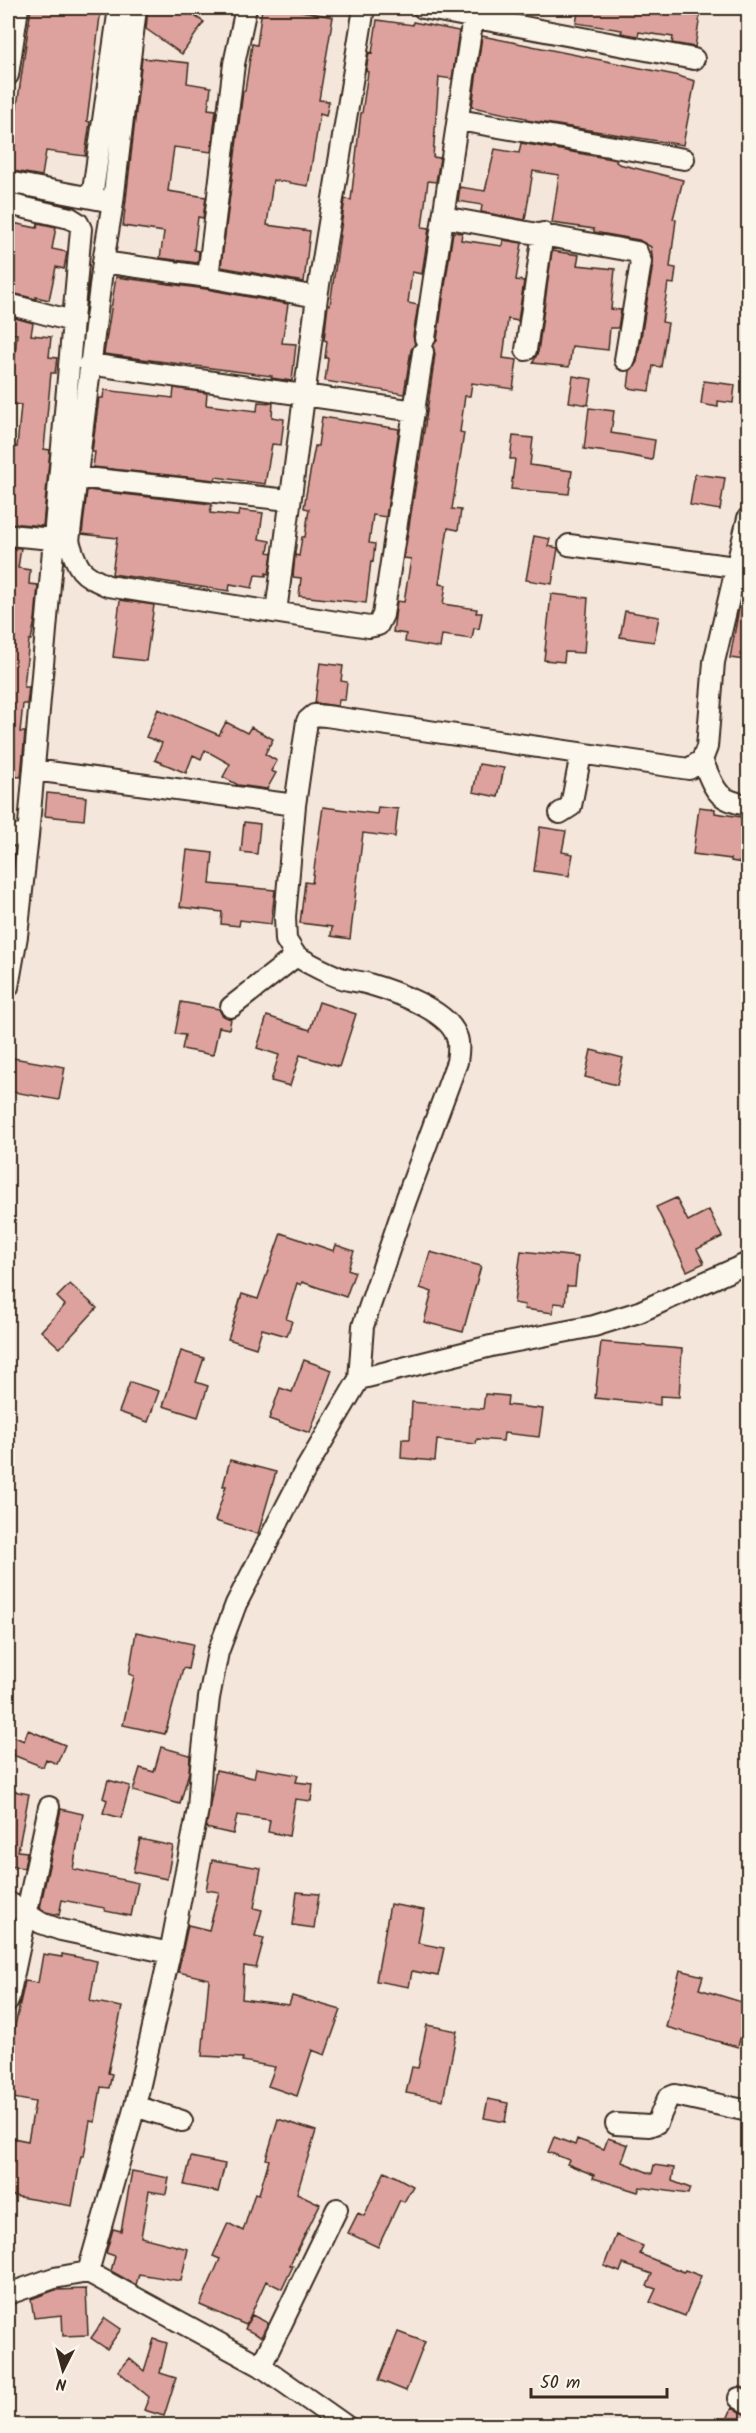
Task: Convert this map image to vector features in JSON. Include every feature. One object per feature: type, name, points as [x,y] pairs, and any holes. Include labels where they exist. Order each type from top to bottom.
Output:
[{"type":"street","points":[[8,75],[18,8]]},
{"type":"street","points":[[92,198],[119,8]]},
{"type":"street","points":[[136,8],[113,202],[89,364],[69,541],[76,565],[89,578],[108,586],[369,627],[375,627],[381,623],[473,17]]},
{"type":"street","points":[[208,277],[234,64],[246,8]]},
{"type":"street","points":[[276,612],[316,297],[364,8]]},
{"type":"street","points":[[423,8],[694,59]]},
{"type":"street","points":[[458,120],[684,159]]},
{"type":"street","points":[[8,183],[113,202]]},
{"type":"street","points":[[8,204],[70,218],[78,223],[81,229],[28,836],[17,936],[8,987]]},
{"type":"street","points":[[443,217],[543,233],[637,252],[642,262],[625,360]]},
{"type":"street","points":[[526,350],[543,233]]},
{"type":"street","points":[[103,262],[208,277],[316,297]]},
{"type":"street","points":[[8,304],[72,321]]},
{"type":"street","points":[[89,364],[415,411]]},
{"type":"street","points":[[77,477],[289,500]]},
{"type":"street","points":[[88,2272],[135,2106],[170,1953],[198,1809],[209,1698],[218,1652],[236,1604],[303,1474],[359,1379],[363,1326],[457,1062],[456,1034],[444,1019],[395,992],[326,972],[296,956],[286,940],[285,917],[295,805],[307,721],[314,716],[689,769],[702,760],[707,747],[714,662],[748,518]]},
{"type":"street","points":[[8,535],[53,539]]},
{"type":"street","points":[[568,545],[735,567]]},
{"type":"street","points":[[560,813],[571,806],[581,754]]},
{"type":"street","points":[[702,760],[714,787],[724,799],[748,805]]},
{"type":"street","points":[[34,770],[295,805]]},
{"type":"street","points":[[8,835],[28,836]]},
{"type":"street","points":[[231,1007],[296,956]]},
{"type":"street","points":[[359,1379],[491,1346],[594,1326],[639,1312],[748,1263]]},
{"type":"street","points":[[8,1999],[49,1807]]},
{"type":"street","points":[[8,1902],[41,1923],[61,1930],[170,1953]]},
{"type":"street","points":[[616,2124],[649,2126],[657,2123],[668,2098],[675,2095],[748,2110]]},
{"type":"street","points":[[135,2106],[182,2121]]},
{"type":"street","points":[[261,2366],[337,2209]]},
{"type":"street","points":[[8,2294],[54,2278],[88,2272],[261,2366],[346,2426]]},
{"type":"building","points":[[31,8],[101,8],[85,156],[46,151],[42,176],[8,170]]},
{"type":"building","points":[[148,8],[203,8],[196,17],[204,22],[182,54],[146,29]]},
{"type":"building","points":[[262,8],[296,10],[333,17],[319,100],[329,101],[326,116],[320,114],[308,186],[273,180],[267,225],[310,231],[304,282],[221,267],[243,91],[245,91],[252,44],[257,45]]},
{"type":"building","points":[[579,8],[611,8],[643,12],[643,9],[700,16],[695,47],[672,43],[673,37],[639,32],[638,36],[621,33],[622,30],[576,23]]},
{"type":"building","points":[[377,20],[413,25],[413,22],[459,31],[452,79],[439,77],[433,157],[440,158],[436,182],[428,181],[422,227],[429,228],[422,274],[412,272],[408,303],[418,305],[413,336],[415,344],[411,350],[404,394],[325,381],[328,358],[325,358],[327,341],[324,340],[328,305],[330,305],[345,199],[351,200],[368,72],[366,71],[369,52],[372,53]]},
{"type":"building","points":[[482,36],[695,81],[683,145],[526,120],[526,118],[472,107]]},
{"type":"building","points":[[142,58],[189,63],[187,83],[211,87],[208,109],[216,110],[211,152],[174,147],[168,191],[206,197],[203,218],[198,217],[194,250],[199,251],[198,263],[160,258],[164,232],[123,226]]},
{"type":"building","points":[[521,143],[617,160],[619,164],[683,180],[673,219],[676,220],[670,267],[676,268],[674,284],[668,283],[662,322],[668,323],[661,367],[653,366],[649,391],[628,388],[630,371],[637,362],[653,264],[651,247],[639,240],[594,232],[594,229],[552,223],[559,175],[533,171],[525,220],[481,212],[482,205],[458,201],[460,187],[485,191],[495,149],[519,153]]},
{"type":"building","points":[[8,222],[37,228],[38,223],[56,227],[52,249],[67,252],[64,269],[56,267],[49,300],[8,292]]},
{"type":"building","points":[[453,232],[462,233],[461,240],[502,246],[503,240],[522,243],[516,280],[524,281],[518,321],[508,319],[503,358],[517,360],[513,389],[472,383],[470,396],[465,396],[460,432],[464,433],[452,509],[461,510],[458,530],[448,528],[439,584],[446,585],[443,604],[477,609],[476,613],[482,613],[479,629],[474,628],[472,639],[442,635],[440,648],[405,642],[406,634],[393,632],[397,601],[404,602],[411,559],[404,558],[435,354],[433,346],[437,340]]},
{"type":"building","points":[[552,251],[579,255],[577,265],[615,269],[611,309],[621,310],[618,328],[610,328],[608,350],[572,346],[569,367],[533,363],[538,352]]},
{"type":"building","points":[[116,277],[206,289],[288,304],[282,343],[296,344],[292,381],[271,378],[272,376],[104,354]]},
{"type":"building","points":[[8,316],[33,323],[31,335],[51,337],[49,357],[57,358],[55,373],[51,373],[44,449],[50,450],[43,526],[8,523],[12,446],[17,447],[21,405],[8,404],[8,378],[13,378],[17,334],[8,333]]},
{"type":"building","points":[[573,376],[592,379],[588,405],[569,402]]},
{"type":"building","points":[[704,381],[735,385],[733,403],[718,401],[718,407],[701,404]]},
{"type":"building","points":[[174,388],[207,393],[206,405],[257,411],[258,402],[273,403],[272,417],[284,419],[281,445],[272,444],[265,484],[216,477],[215,480],[93,467],[95,452],[92,452],[99,398],[103,398],[104,390],[173,398]]},
{"type":"building","points":[[589,408],[614,411],[611,433],[655,440],[652,460],[584,449]]},
{"type":"building","points":[[322,417],[399,429],[386,517],[373,515],[369,543],[375,544],[366,603],[299,596],[301,578],[293,577],[295,555],[299,556],[302,537],[305,537],[309,509],[304,508]]},
{"type":"building","points":[[513,436],[533,438],[530,465],[572,471],[569,494],[511,489],[515,459],[510,459]]},
{"type":"building","points":[[695,474],[725,478],[720,510],[690,505]]},
{"type":"building","points":[[87,490],[212,504],[210,513],[238,516],[239,510],[263,513],[259,539],[270,541],[268,552],[272,553],[269,574],[255,575],[252,588],[230,584],[229,591],[112,574],[117,538],[82,534]]},
{"type":"building","points":[[534,536],[550,539],[548,546],[558,548],[552,584],[526,580]]},
{"type":"building","points":[[8,547],[21,548],[18,568],[30,570],[29,584],[38,585],[24,687],[29,687],[27,704],[23,704],[20,732],[25,732],[21,777],[8,776]]},
{"type":"building","points":[[551,594],[588,598],[584,653],[565,652],[564,662],[544,660]]},
{"type":"building","points":[[120,600],[154,605],[146,661],[113,657]]},
{"type":"building","points":[[739,608],[748,609],[748,654],[746,653],[745,660],[730,658]]},
{"type":"building","points":[[625,611],[659,617],[654,642],[620,637]]},
{"type":"building","points":[[320,663],[343,666],[341,681],[347,682],[345,700],[339,700],[338,706],[315,703]]},
{"type":"building","points":[[158,709],[219,735],[226,722],[247,733],[251,727],[273,739],[265,754],[277,761],[271,771],[276,773],[267,789],[238,785],[223,777],[230,764],[205,750],[201,759],[193,755],[186,773],[155,760],[162,743],[146,737]]},
{"type":"building","points":[[479,764],[504,768],[498,797],[473,792]]},
{"type":"building","points":[[47,793],[86,797],[84,820],[45,816]]},
{"type":"building","points":[[323,807],[377,814],[378,807],[398,809],[395,837],[363,833],[350,939],[331,936],[332,927],[300,923],[305,882],[312,883]]},
{"type":"building","points":[[699,807],[715,809],[715,813],[748,818],[748,864],[731,861],[731,859],[693,854]]},
{"type":"building","points":[[244,822],[260,824],[257,854],[241,852]]},
{"type":"building","points":[[540,827],[566,831],[562,852],[573,854],[569,876],[534,871]]},
{"type":"building","points":[[187,850],[213,853],[210,884],[275,890],[271,924],[240,920],[239,926],[221,924],[222,912],[180,907]]},
{"type":"building","points":[[181,1002],[219,1009],[222,1015],[231,1019],[229,1029],[219,1027],[213,1055],[182,1049],[185,1035],[175,1034]]},
{"type":"building","points":[[319,1002],[356,1014],[339,1067],[300,1055],[290,1086],[271,1081],[279,1055],[257,1048],[267,1016],[310,1030]]},
{"type":"building","points":[[591,1050],[623,1058],[617,1085],[585,1077]]},
{"type":"building","points":[[13,1058],[65,1067],[59,1100],[8,1091]]},
{"type":"building","points":[[676,1198],[688,1221],[709,1210],[722,1237],[697,1249],[704,1263],[687,1271],[656,1207]]},
{"type":"building","points":[[281,1233],[334,1251],[336,1245],[354,1251],[348,1269],[355,1272],[346,1297],[302,1282],[301,1285],[297,1283],[286,1319],[292,1321],[287,1336],[262,1329],[256,1348],[228,1339],[242,1294],[258,1299]]},
{"type":"building","points":[[521,1251],[578,1257],[575,1286],[567,1286],[565,1304],[554,1303],[553,1313],[524,1309],[525,1305],[514,1303]]},
{"type":"building","points":[[430,1252],[481,1266],[463,1332],[424,1322],[432,1292],[420,1288]]},
{"type":"building","points":[[70,1284],[97,1308],[60,1348],[41,1331],[65,1305],[57,1297]]},
{"type":"building","points":[[601,1342],[682,1349],[679,1397],[660,1396],[660,1405],[595,1398]]},
{"type":"building","points":[[181,1351],[204,1358],[196,1382],[208,1386],[198,1417],[163,1406]]},
{"type":"building","points":[[304,1360],[332,1370],[310,1433],[269,1419],[280,1388],[292,1392]]},
{"type":"building","points":[[130,1382],[159,1391],[148,1422],[119,1412]]},
{"type":"building","points":[[485,1394],[508,1396],[507,1405],[543,1409],[539,1437],[504,1433],[503,1441],[477,1439],[476,1444],[437,1440],[435,1461],[401,1458],[402,1439],[410,1439],[412,1402],[483,1409]]},
{"type":"building","points":[[230,1460],[276,1472],[258,1534],[215,1521],[226,1486],[223,1486]]},
{"type":"building","points":[[136,1632],[193,1644],[188,1669],[183,1668],[165,1734],[123,1725],[134,1676],[129,1674]]},
{"type":"building","points":[[28,1730],[65,1745],[57,1764],[46,1759],[43,1767],[8,1753],[8,1734],[24,1741]]},
{"type":"building","points":[[161,1747],[190,1755],[189,1772],[180,1804],[133,1791],[140,1768],[154,1772]]},
{"type":"building","points":[[256,1768],[298,1775],[296,1782],[313,1784],[311,1801],[295,1799],[289,1836],[268,1832],[270,1820],[237,1815],[233,1834],[206,1828],[216,1770],[254,1778]]},
{"type":"building","points":[[108,1780],[130,1786],[121,1818],[103,1813],[107,1800],[103,1798]]},
{"type":"building","points":[[8,1790],[29,1794],[18,1851],[27,1852],[24,1868],[8,1866]]},
{"type":"building","points":[[61,1809],[83,1814],[73,1869],[138,1883],[131,1916],[105,1911],[105,1908],[62,1900],[59,1915],[40,1908]]},
{"type":"building","points":[[140,1839],[173,1846],[167,1879],[133,1872]]},
{"type":"building","points":[[212,1860],[261,1868],[254,1908],[262,1910],[255,1936],[264,1938],[256,1968],[244,1966],[242,1999],[289,2005],[292,1996],[341,2010],[325,2055],[312,2050],[297,2096],[268,2086],[275,2067],[242,2061],[243,2058],[202,2056],[209,1979],[178,1972],[188,1925],[209,1930],[219,1892],[206,1890]]},
{"type":"building","points":[[297,1892],[319,1894],[314,1928],[293,1925]]},
{"type":"building","points":[[390,1904],[424,1910],[418,1943],[444,1948],[438,1976],[412,1971],[409,1987],[376,1981]]},
{"type":"building","points":[[43,1954],[62,1957],[62,1954],[97,1961],[90,2001],[122,2007],[108,2073],[112,2074],[109,2088],[101,2087],[95,2122],[90,2121],[72,2206],[8,2195],[8,2137],[28,2141],[35,2102],[8,2097],[14,2054],[9,2053],[25,1981],[38,1983]]},
{"type":"building","points":[[680,1970],[703,1976],[699,1989],[748,2004],[738,2047],[666,2027]]},
{"type":"building","points":[[427,2025],[457,2031],[443,2100],[406,2093],[412,2067],[418,2068]]},
{"type":"building","points":[[488,2099],[508,2103],[505,2122],[484,2118]]},
{"type":"building","points":[[278,2119],[316,2131],[297,2193],[320,2204],[290,2265],[293,2266],[282,2289],[266,2281],[246,2325],[200,2305],[220,2259],[213,2256],[228,2223],[243,2231],[255,2193],[259,2194],[269,2160],[266,2159]]},
{"type":"building","points":[[554,2137],[575,2145],[577,2139],[604,2149],[608,2138],[628,2145],[622,2162],[652,2174],[654,2165],[674,2168],[672,2181],[690,2188],[688,2194],[640,2187],[638,2192],[593,2178],[594,2175],[567,2164],[569,2160],[548,2152]]},
{"type":"building","points":[[191,2157],[225,2164],[218,2192],[184,2185]]},
{"type":"building","points":[[132,2171],[169,2178],[166,2194],[149,2191],[141,2237],[188,2249],[181,2281],[139,2274],[136,2285],[111,2271],[115,2256],[106,2253],[113,2229],[121,2231]]},
{"type":"building","points":[[385,2171],[413,2186],[404,2202],[400,2200],[378,2247],[348,2233],[358,2213],[364,2216]]},
{"type":"building","points":[[616,2235],[643,2246],[640,2254],[684,2272],[685,2270],[701,2276],[685,2316],[650,2302],[656,2289],[647,2286],[652,2274],[623,2264],[620,2272],[604,2266]]},
{"type":"building","points":[[86,2289],[88,2335],[63,2336],[62,2315],[34,2318],[31,2299],[55,2290]]},
{"type":"building","points":[[252,2315],[268,2323],[261,2337],[245,2329]]},
{"type":"building","points":[[105,2318],[121,2329],[107,2349],[91,2338]]},
{"type":"building","points":[[398,2332],[425,2342],[406,2391],[379,2380]]},
{"type":"building","points":[[154,2339],[167,2343],[160,2373],[176,2378],[164,2416],[144,2410],[149,2397],[118,2371],[129,2358],[144,2371]]},
{"type":"building","points":[[732,2408],[748,2415],[748,2426],[724,2426]]}]
